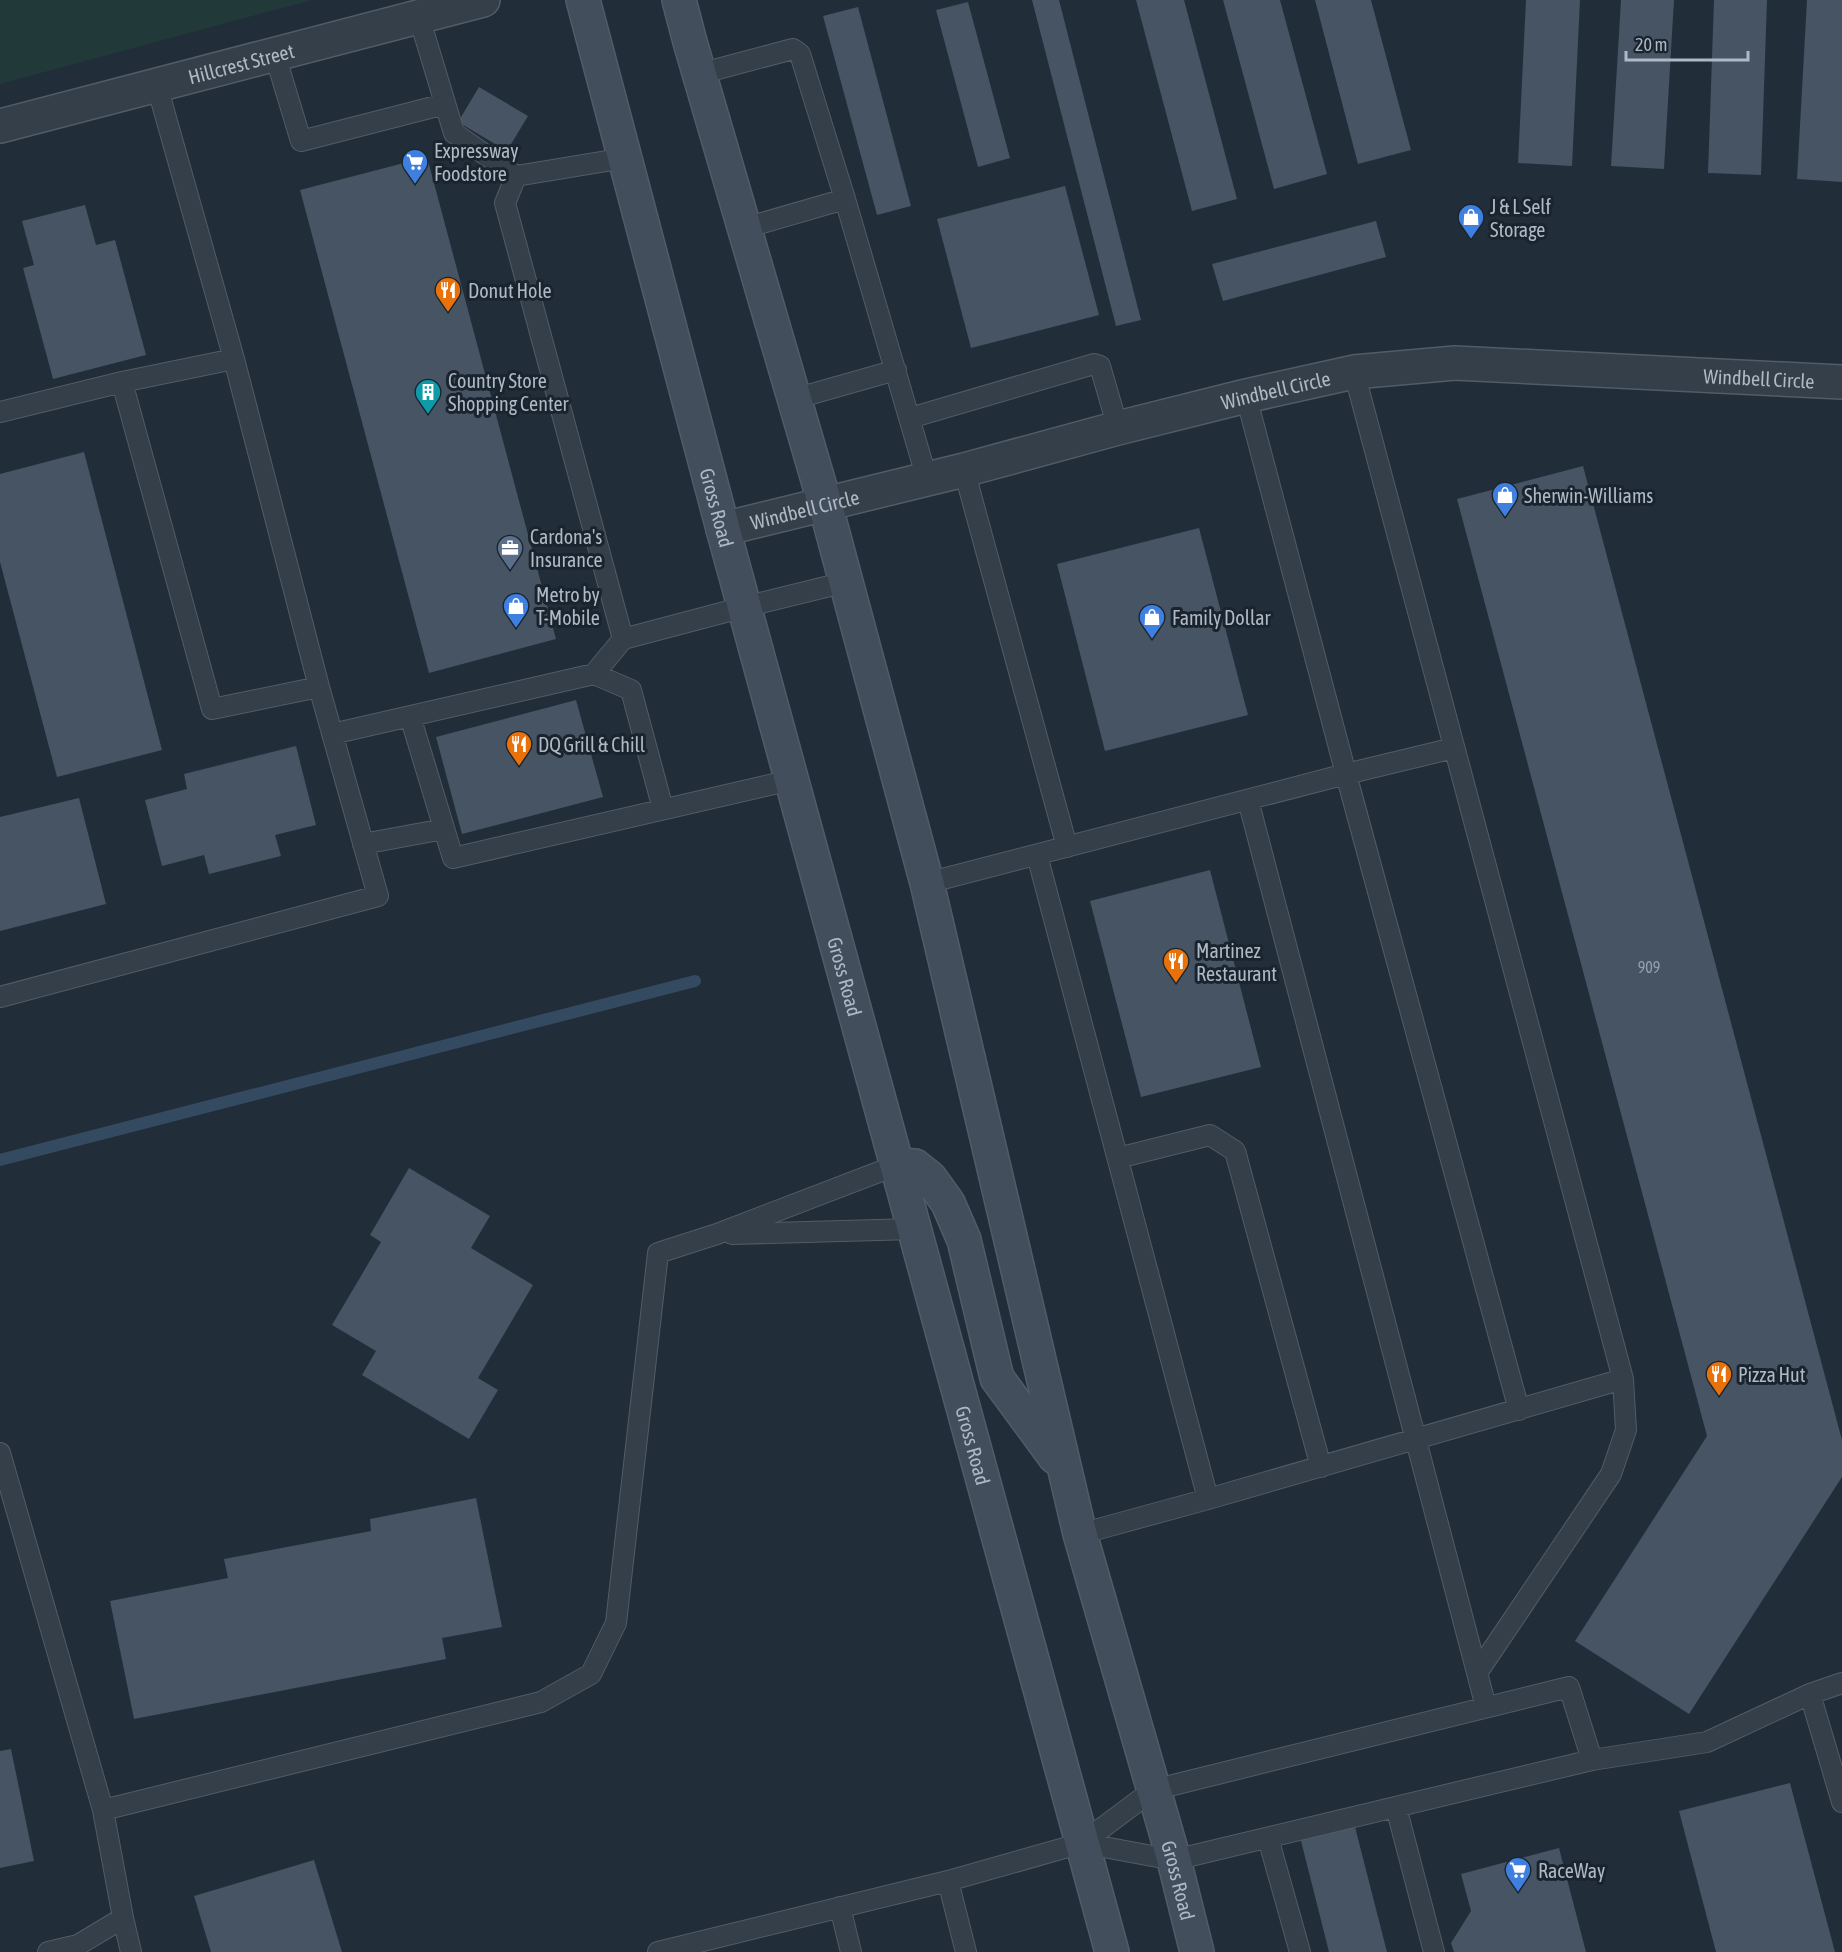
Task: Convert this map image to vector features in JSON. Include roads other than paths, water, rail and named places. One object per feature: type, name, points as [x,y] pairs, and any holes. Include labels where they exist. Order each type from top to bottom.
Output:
[{"type":"main road","name":"Gross Road","points":[[583,0],[723,530],[1112,1952]]},
{"type":"main road","name":"Gross Road","points":[[680,0],[699,74],[825,504],[927,883],[1080,1534],[1174,1860],[1197,1952]]},
{"type":"main road","points":[[897,1165],[915,1166],[930,1178],[948,1203],[964,1240],[997,1378],[1064,1468]]},
{"type":"street","name":"Hillcrest Street","points":[[0,126],[483,0]]},
{"type":"street","name":"Windbell Circle","points":[[723,530],[964,470],[1118,428],[1354,372],[1455,363],[1842,382]]},
{"type":"lane","points":[[419,17],[454,133],[516,176],[625,158]]},
{"type":"lane","points":[[699,74],[793,49],[800,54],[927,479]]},
{"type":"lane","points":[[275,55],[301,141],[445,104]]},
{"type":"lane","points":[[0,997],[378,896],[319,687],[234,359],[157,86]]},
{"type":"lane","points":[[516,176],[505,203],[622,639]]},
{"type":"lane","points":[[745,228],[845,200]]},
{"type":"lane","points":[[0,412],[123,382],[234,359]]},
{"type":"lane","points":[[910,417],[1094,364],[1100,366],[1118,428]]},
{"type":"lane","points":[[794,399],[896,370]]},
{"type":"lane","points":[[1354,372],[1623,1379],[1626,1430],[1611,1474],[1477,1673]]},
{"type":"lane","points":[[123,382],[212,709],[319,687]]},
{"type":"lane","points":[[1246,396],[1519,1410]]},
{"type":"lane","points":[[964,470],[1067,847]]},
{"type":"lane","points":[[594,674],[622,639],[846,582]]},
{"type":"lane","points":[[332,734],[594,674],[631,690],[663,809]]},
{"type":"lane","points":[[410,716],[453,858],[791,780]]},
{"type":"lane","points":[[927,883],[1454,748]]},
{"type":"lane","points":[[1248,800],[1486,1707]]},
{"type":"lane","points":[[363,844],[444,829]]},
{"type":"lane","points":[[1037,855],[1208,1499]]},
{"type":"lane","points":[[1118,1158],[1210,1135],[1235,1151],[1321,1467]]},
{"type":"lane","points":[[103,1810],[541,1702],[591,1674],[616,1623],[658,1253],[717,1234],[897,1165]]},
{"type":"lane","points":[[717,1234],[914,1229]]},
{"type":"lane","points":[[1080,1534],[1623,1379]]},
{"type":"lane","points":[[0,1453],[103,1810],[131,1952]]},
{"type":"lane","points":[[1082,1843],[1174,1860],[1592,1760],[1707,1742],[1810,1694],[1842,1683]]},
{"type":"lane","points":[[658,1952],[948,1881],[1082,1843],[1153,1790],[1569,1687],[1592,1760]]},
{"type":"lane","points":[[1810,1694],[1842,1802]]},
{"type":"lane","points":[[1395,1807],[1434,1952]]},
{"type":"lane","points":[[1268,1838],[1300,1952]]},
{"type":"lane","points":[[948,1881],[966,1952]]},
{"type":"lane","points":[[840,1907],[851,1952]]},
{"type":"lane","points":[[48,1952],[78,1945],[123,1918]]},
{"type":"waterway","points":[[0,1160],[695,981]]},
{"type":"place","name":"Expressway Foodstore","points":[[415,185]]},
{"type":"place","name":"J & L Self Storage","points":[[1471,240]]},
{"type":"place","name":"Donut Hole","points":[[448,313]]},
{"type":"place","name":"Country Store Shopping Center","points":[[428,415]]},
{"type":"place","name":"Sherwin-Williams","points":[[1505,518]]},
{"type":"place","name":"Cardona's Insurance","points":[[510,571]]},
{"type":"place","name":"Metro by T-Mobile","points":[[516,629]]},
{"type":"place","name":"Family Dollar","points":[[1152,640]]},
{"type":"place","name":"DQ Grill & Chill","points":[[519,767]]},
{"type":"place","name":"Martinez Restaurant","points":[[1176,984]]},
{"type":"place","name":"Pizza Hut","points":[[1719,1397]]},
{"type":"place","name":"RaceWay","points":[[1518,1893]]}]
